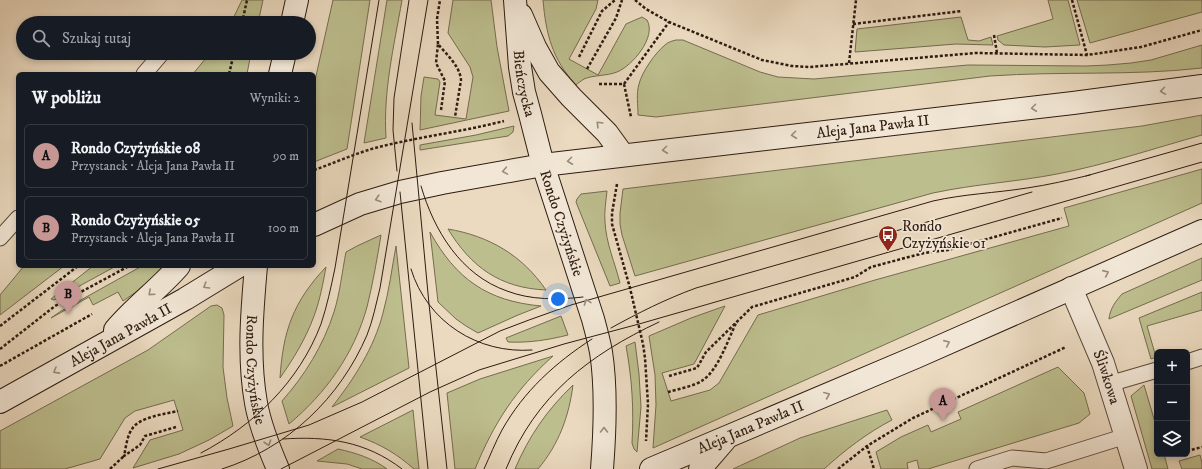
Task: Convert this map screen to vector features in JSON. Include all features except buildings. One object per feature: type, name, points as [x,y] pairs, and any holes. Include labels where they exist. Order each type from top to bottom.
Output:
[{"type":"main road","points":[[294,16],[297,0]]},
{"type":"main road","points":[[515,0],[535,47],[550,72],[571,97],[607,133],[623,155]]},
{"type":"main road","name":"Bieńczycka","points":[[515,0],[517,41],[524,92],[543,165]]},
{"type":"main road","points":[[280,72],[283,60]]},
{"type":"main road","name":"Aleja Jana Pawła II","points":[[543,165],[1073,103],[1202,86]]},
{"type":"main road","name":"Rondo Czyżyńskie","points":[[316,224],[360,204],[400,192],[543,165],[594,319],[600,344],[604,408],[602,469]]},
{"type":"main road","name":"Aleja Jana Pawła II","points":[[651,469],[916,357],[1202,231]]},
{"type":"main road","points":[[102,345],[123,320],[177,268]]},
{"type":"main road","name":"Aleja Jana Pawła II","points":[[0,402],[185,299],[236,268]]},
{"type":"main road","name":"Rondo Czyżyńskie","points":[[256,268],[252,338],[254,390],[258,414],[269,448],[278,469]]},
{"type":"main road","name":"Śliwkowa","points":[[1070,288],[1100,357],[1136,469]]},
{"type":"main road","points":[[700,469],[727,437]]},
{"type":"lane","points":[[146,72],[156,60]]},
{"type":"lane","points":[[0,238],[16,220]]},
{"type":"lane","points":[[1190,361],[1202,358]]},
{"type":"lane","points":[[1109,384],[1154,371]]},
{"type":"lane","points":[[977,469],[1012,458],[1047,465],[1126,436]]},
{"type":"path","points":[[244,16],[247,0]]},
{"type":"path","points":[[440,0],[437,18],[438,44],[436,63],[445,81],[441,110]]},
{"type":"path","points":[[579,57],[602,11],[615,0]]},
{"type":"path","points":[[588,69],[616,18],[622,0]]},
{"type":"path","points":[[635,0],[646,9],[669,22],[762,60],[777,64],[809,67],[960,54],[997,53],[1087,55],[1141,48],[1202,30]]},
{"type":"path","points":[[849,64],[856,0]]},
{"type":"path","points":[[1072,0],[1087,55]]},
{"type":"path","points":[[853,24],[962,11]]},
{"type":"path","points":[[631,115],[624,84],[669,22]]},
{"type":"path","points":[[994,36],[997,53]]},
{"type":"path","points":[[438,44],[461,75],[455,117]]},
{"type":"path","points":[[229,72],[232,60]]},
{"type":"path","points":[[593,85],[624,84]]},
{"type":"path","points":[[316,169],[374,149],[506,120]]},
{"type":"path","points":[[616,190],[612,213],[613,230],[630,288],[645,358],[648,404],[645,446]]},
{"type":"path","points":[[669,376],[697,368],[706,352],[752,307],[855,277],[872,267],[924,253],[948,250],[1062,218]]},
{"type":"path","points":[[0,326],[75,268]]},
{"type":"path","points":[[0,349],[55,306],[126,268]]},
{"type":"path","points":[[0,366],[97,310]]},
{"type":"path","points":[[668,392],[702,381],[711,374],[737,321]]},
{"type":"path","points":[[838,469],[867,446],[913,418],[1067,347]]},
{"type":"path","points":[[124,456],[129,435],[133,427],[142,420],[178,411]]},
{"type":"path","points":[[110,469],[124,456],[140,445],[145,436],[176,427]]},
{"type":"path","points":[[867,446],[874,469]]},
{"type":"path","points":[[1190,450],[1202,447]]},
{"type":"green space","points":[[242,0],[263,0],[260,16],[234,16]]},
{"type":"green space","points":[[333,0],[370,0],[347,149],[316,161],[316,76]]},
{"type":"green space","points":[[387,0],[402,0],[386,103],[386,138],[364,143]]},
{"type":"green space","points":[[453,0],[491,0],[497,47],[509,111],[420,130],[421,96],[424,77],[438,79],[440,82],[435,115],[466,119],[473,77],[470,67],[448,33]]},
{"type":"green space","points":[[543,0],[598,0],[596,9],[569,59],[598,75],[626,24],[642,17],[647,20],[649,34],[646,42],[636,57],[623,69],[617,72],[584,79],[576,85],[561,66],[552,46],[548,35]]},
{"type":"green space","points":[[1048,0],[1068,0],[1080,45],[1045,47],[1004,45],[998,40],[997,36],[1053,19]]},
{"type":"green space","points":[[1077,0],[1202,0],[1202,12],[1090,43]]},
{"type":"green space","points":[[961,17],[968,40],[979,41],[991,37],[993,45],[956,44],[855,52],[857,29]]},
{"type":"green space","points":[[676,40],[683,40],[760,72],[778,77],[814,79],[968,65],[1086,66],[1131,63],[1151,60],[1202,45],[1202,68],[1123,73],[990,76],[656,117],[638,115],[637,100],[639,84],[643,74],[649,63],[661,48],[667,43]]},
{"type":"green space","points":[[204,60],[250,60],[247,72],[195,72]]},
{"type":"green space","points":[[1202,115],[1202,135],[1130,156],[1057,174],[964,187],[933,193],[635,276],[622,235],[620,213],[623,189],[1142,126]]},
{"type":"green space","points":[[514,126],[513,132],[508,136],[420,150],[420,145],[476,135]]},
{"type":"green space","points":[[1202,169],[1202,203],[653,448],[656,405],[655,375],[649,336],[691,318],[725,306],[694,364],[662,373],[671,401],[710,390],[719,383],[758,315],[875,280],[1069,226],[1064,208]]},
{"type":"green space","points":[[607,191],[605,214],[606,230],[620,283],[610,286],[576,202],[581,194]]},
{"type":"green space","points":[[448,229],[463,232],[491,242],[503,249],[526,267],[546,290],[515,285],[488,273],[467,254]]},
{"type":"green space","points":[[430,232],[451,263],[462,275],[475,285],[489,293],[505,299],[541,306],[478,333],[466,326],[438,302]]},
{"type":"green space","points":[[381,235],[367,307],[355,341],[327,386],[289,424],[282,401],[306,370],[330,325],[336,305],[346,252]]},
{"type":"green space","points":[[396,246],[409,368],[332,407],[362,363],[374,339],[385,305]]},
{"type":"green space","points":[[1202,258],[1202,280],[1109,319],[1113,306],[1122,294]]},
{"type":"green space","points":[[326,267],[320,298],[311,324],[299,348],[280,378],[281,361],[287,331],[292,318],[305,292]]},
{"type":"green space","points":[[22,268],[61,268],[0,315],[0,295]]},
{"type":"green space","points":[[90,268],[112,268],[54,300],[51,299]]},
{"type":"green space","points":[[138,268],[164,268],[149,283],[123,301],[118,292],[93,305],[89,297],[51,318]]},
{"type":"green space","points":[[1202,292],[1202,310],[1147,326],[1154,350],[1154,358],[1151,359],[1139,318]]},
{"type":"green space","points":[[217,305],[222,308],[224,315],[223,367],[227,398],[233,426],[209,440],[179,454],[133,468],[150,440],[183,430],[174,400],[135,411],[125,418],[100,459],[65,469],[0,469],[0,431],[148,350],[211,306]]},
{"type":"green space","points":[[561,316],[568,335],[531,342],[508,342],[506,338]]},
{"type":"green space","points":[[635,342],[641,407],[637,452],[632,443],[632,394],[626,346]]},
{"type":"green space","points":[[553,356],[527,382],[507,408],[482,452],[475,469],[455,469],[447,393],[480,379]]},
{"type":"green space","points":[[1058,367],[1084,393],[1090,414],[1079,423],[928,469],[919,469],[917,460],[907,463],[908,469],[881,469],[876,452],[901,437],[928,425],[931,432],[961,419],[958,412]]},
{"type":"green space","points":[[573,385],[566,419],[552,450],[538,469],[515,469],[526,445],[540,424],[555,404]]},
{"type":"green space","points":[[1144,385],[1154,419],[1154,457],[1165,457],[1168,469],[1152,469],[1131,396]]},
{"type":"green space","points":[[413,410],[419,469],[414,469],[389,450],[360,437]]},
{"type":"green space","points":[[887,410],[892,420],[856,442],[824,469],[733,469],[800,438]]},
{"type":"green space","points":[[338,449],[364,456],[387,469],[362,469],[347,464],[317,461]]},
{"type":"green space","points":[[1200,455],[1202,469],[1182,469],[1179,461]]},
{"type":"tram line","points":[[201,453],[239,429],[273,400],[300,365],[312,345],[321,324],[335,268],[379,0]]},
{"type":"tram line","points":[[397,171],[393,130],[394,98],[409,0]]},
{"type":"tram line","points":[[222,469],[246,460],[269,448],[290,434],[309,418],[327,400],[342,380],[356,358],[367,335],[373,318],[380,288],[428,0]]},
{"type":"tram line","points":[[412,123],[429,304],[447,469]]},
{"type":"tram line","points":[[1086,176],[1202,143]]},
{"type":"tram line","points":[[281,469],[430,392],[479,370],[564,344],[639,324],[1202,162]]},
{"type":"tram line","points":[[158,469],[309,425],[362,402],[500,331],[571,305],[933,201],[1035,187],[1090,175]]},
{"type":"tram line","points":[[421,186],[433,219],[442,235],[463,263],[476,274],[491,284],[507,291],[525,296],[554,299],[583,297]]},
{"type":"tram line","points":[[400,192],[428,469]]},
{"type":"tram line","points":[[611,328],[652,306],[696,288],[1032,192]]},
{"type":"tram line","points":[[411,269],[419,288],[429,305],[442,319],[457,331],[474,340],[493,346],[512,350],[532,350]]},
{"type":"tram line","points":[[506,469],[518,443],[533,419],[549,399],[568,380],[610,348],[659,322]]},
{"type":"tram line","points":[[484,469],[502,430],[530,390],[565,358],[592,339]]},
{"type":"tram line","points":[[283,439],[315,438],[345,442],[374,452],[402,469]]},
{"type":"place","name":"Rondo Czyżyńskie 01","points":[[888,252]]},
{"type":"place","name":"Rondo Czyżyńskie 05","points":[[68,314]]},
{"type":"place","name":"Rondo Czyżyńskie 08","points":[[943,421]]}]
